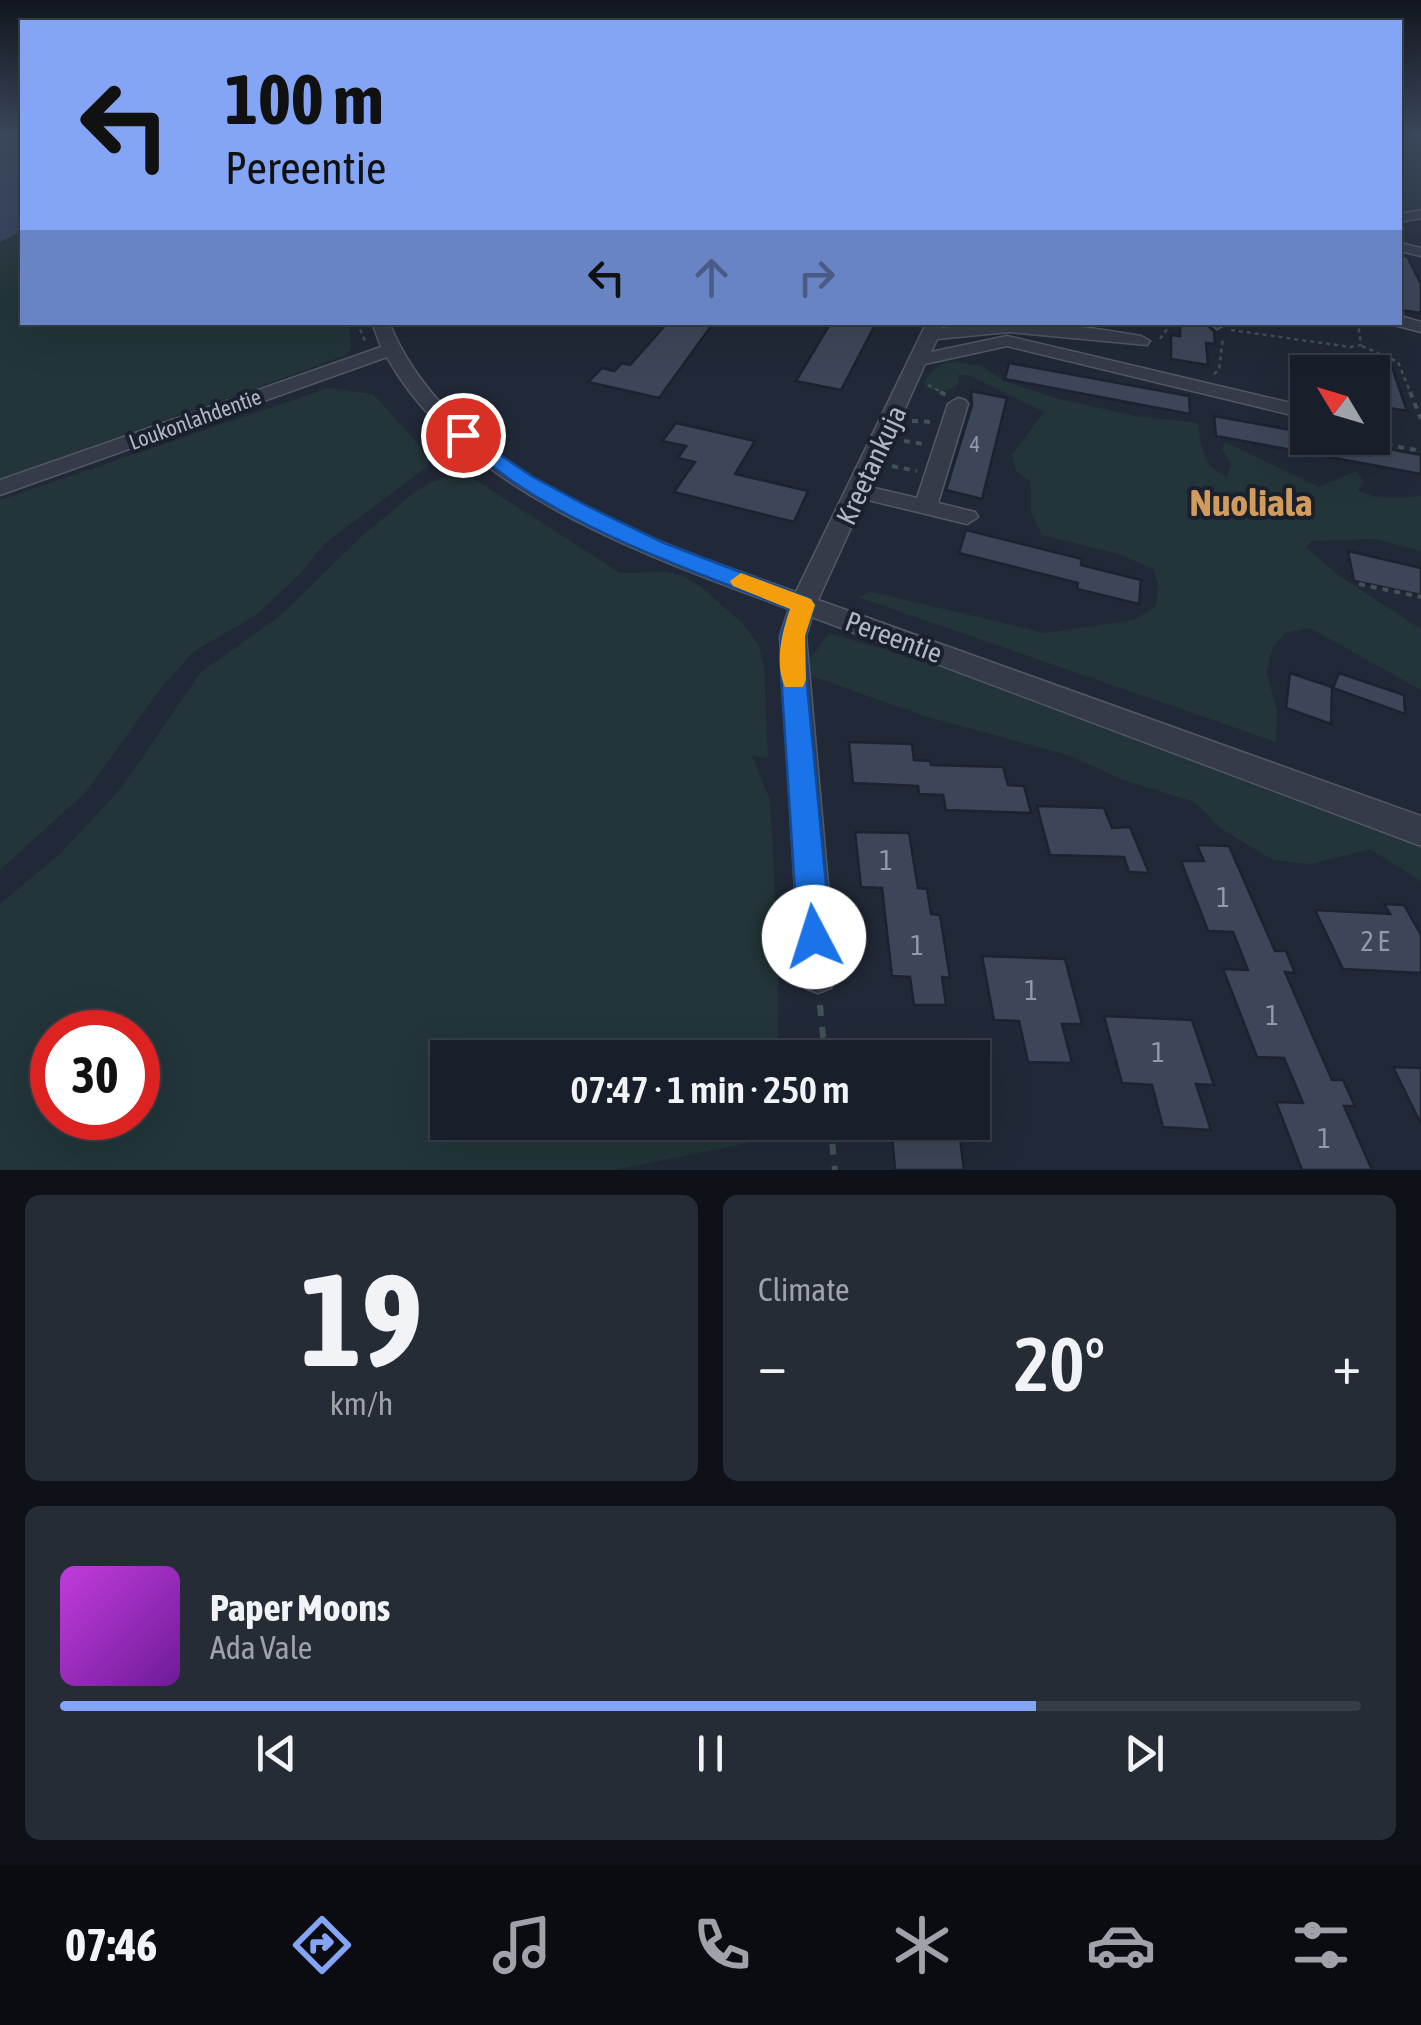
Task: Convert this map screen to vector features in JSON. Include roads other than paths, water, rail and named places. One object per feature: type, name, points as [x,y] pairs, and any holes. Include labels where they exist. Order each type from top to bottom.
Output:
[{"type":"street","name":"Pereentie","points":[[381,325],[390,350],[440,412],[478,448],[526,481],[657,548],[1421,831]]},
{"type":"street","points":[[933,329],[1044,326],[1145,334],[1128,325]]},
{"type":"street","name":"Kreetankuja","points":[[818,975],[793,636],[803,605],[933,329]]},
{"type":"street","points":[[920,360],[996,340],[1007,341],[1290,409]]},
{"type":"street","name":"Loukonlahdentie","points":[[0,488],[390,350]]},
{"type":"street","points":[[925,506],[944,448],[951,406]]},
{"type":"street","points":[[859,491],[967,516]]},
{"type":"water","points":[[0,188],[20,188],[20,232],[0,242]]},
{"type":"district","name":"Nuoliala","points":[[1251,502]]}]
